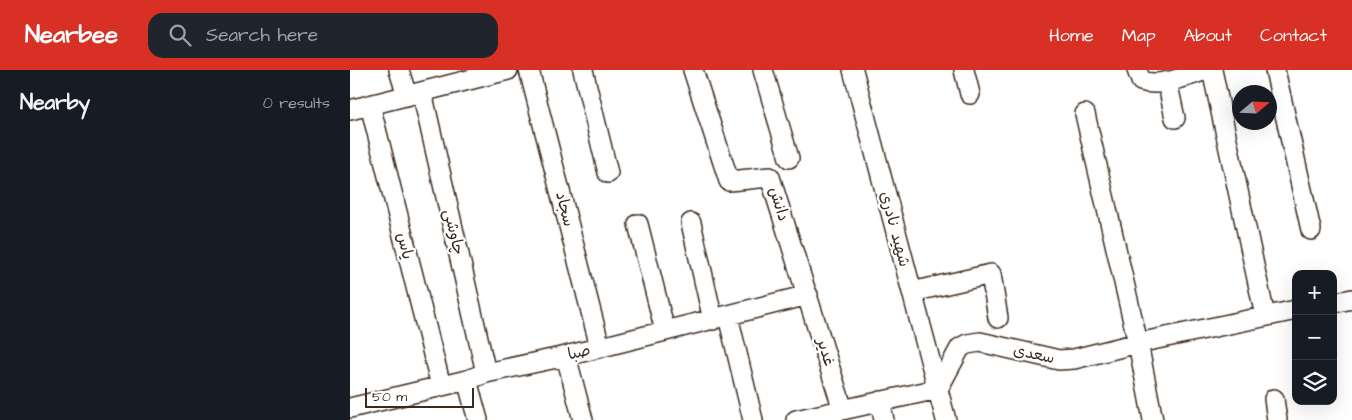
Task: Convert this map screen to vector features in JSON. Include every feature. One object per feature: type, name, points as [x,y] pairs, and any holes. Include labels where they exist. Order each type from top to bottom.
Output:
[{"type":"street","name":"چاوشی","points":[[399,70],[414,94],[486,373]]},
{"type":"street","points":[[350,110],[508,70]]},
{"type":"street","name":"سجاد","points":[[529,70],[600,347]]},
{"type":"street","points":[[583,70],[608,173]]},
{"type":"street","name":"دانش","points":[[693,70],[729,181],[770,177],[808,295]]},
{"type":"street","points":[[763,70],[789,158]]},
{"type":"street","name":"شهید نادری","points":[[853,70],[946,420]]},
{"type":"street","points":[[964,70],[970,94]]},
{"type":"street","points":[[1137,70],[1141,80],[1149,84],[1207,70]]},
{"type":"street","points":[[1212,70],[1265,316]]},
{"type":"street","points":[[1275,70],[1311,230]]},
{"type":"street","points":[[1167,81],[1175,118]]},
{"type":"street","name":"یاس","points":[[370,105],[441,386]]},
{"type":"street","points":[[1085,114],[1138,343],[1153,420]]},
{"type":"street","points":[[691,223],[753,420]]},
{"type":"street","points":[[638,224],[665,331]]},
{"type":"street","points":[[912,292],[990,274],[998,318]]},
{"type":"street","name":"صبا","points":[[350,408],[808,295]]},
{"type":"street","name":"غدیر","points":[[808,295],[843,410]]},
{"type":"street","points":[[1337,302],[1352,299]]},
{"type":"street","name":"سعدی","points":[[938,389],[960,348],[967,344],[980,342],[1059,360],[1074,359],[1138,343],[1292,311]]},
{"type":"street","points":[[566,356],[583,420]]},
{"type":"street","points":[[467,380],[478,420]]},
{"type":"street","points":[[804,419],[938,389]]},
{"type":"street","points":[[1274,399],[1278,420]]},
{"type":"street","points":[[880,401],[884,420]]}]
